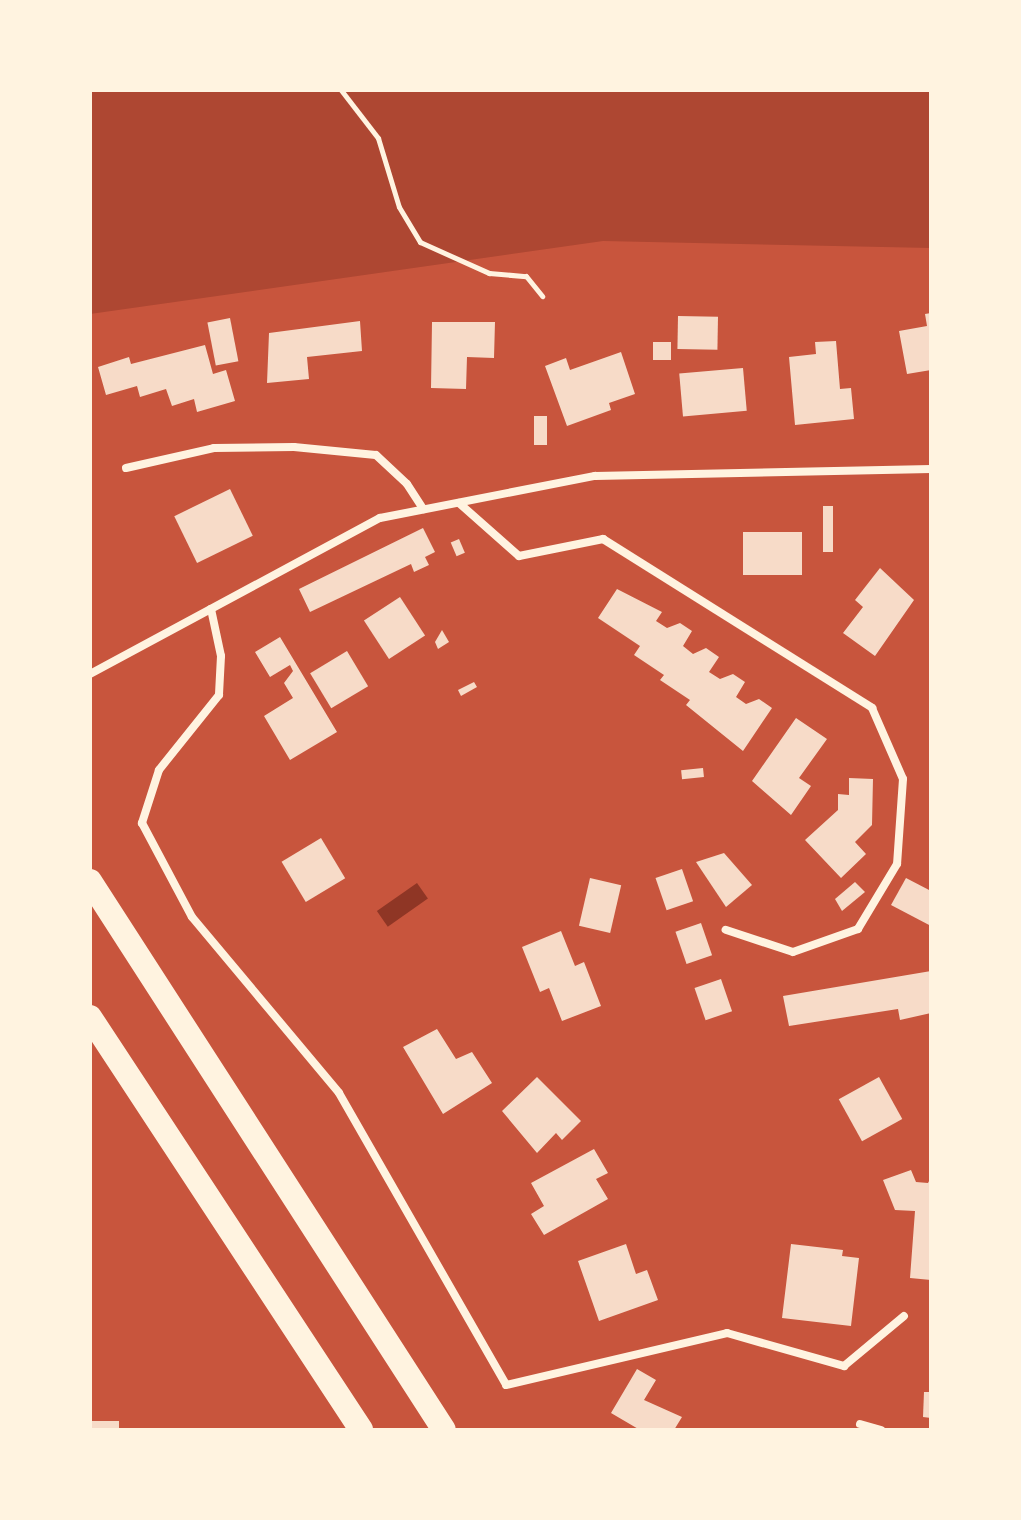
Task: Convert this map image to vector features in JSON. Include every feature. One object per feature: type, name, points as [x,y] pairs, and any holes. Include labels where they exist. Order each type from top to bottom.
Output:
[{"type":"highway","points":[[90,881],[444,1430]]},
{"type":"highway","points":[[90,1017],[361,1430]]},
{"type":"street","points":[[126,468],[214,448],[294,447],[376,455],[407,484],[423,509]]},
{"type":"street","points":[[90,674],[380,518],[595,476],[931,469]]},
{"type":"street","points":[[459,503],[519,556],[603,539],[872,708],[903,779],[897,864],[858,929],[793,952],[726,930]]},
{"type":"street","points":[[211,609],[221,656],[219,695],[159,770],[142,823],[192,917],[339,1093],[506,1385],[727,1333],[844,1366],[904,1316]]},
{"type":"street","points":[[860,1424],[881,1430]]},
{"type":"path","points":[[341,90],[378,138],[399,207],[420,242],[489,273],[526,276],[542,296]]},
{"type":"shaded area","points":[[90,90],[931,90],[931,248],[603,241],[90,314]]},
{"type":"shaded area","points":[[417,883],[428,899],[388,927],[377,911]]},
{"type":"building","points":[[931,313],[931,370],[907,374],[899,331],[927,326],[925,314]]},
{"type":"building","points":[[678,316],[718,317],[717,350],[677,349]]},
{"type":"building","points":[[230,318],[238,361],[216,366],[207,322]]},
{"type":"building","points":[[360,321],[362,351],[307,357],[309,379],[267,383],[269,333]]},
{"type":"building","points":[[432,322],[495,322],[494,358],[467,357],[466,389],[431,388]]},
{"type":"building","points":[[836,341],[840,389],[851,388],[854,419],[795,425],[789,357],[816,354],[815,342]]},
{"type":"building","points":[[653,342],[671,342],[671,360],[653,360]]},
{"type":"building","points":[[205,345],[213,374],[226,370],[235,401],[197,412],[194,399],[172,406],[166,389],[140,397],[137,386],[106,395],[98,367],[129,357],[131,364]]},
{"type":"building","points":[[621,352],[635,394],[609,403],[611,410],[567,426],[545,366],[566,358],[570,370]]},
{"type":"building","points":[[743,368],[747,411],[683,416],[679,374]]},
{"type":"building","points":[[534,416],[547,416],[547,445],[534,445]]},
{"type":"building","points":[[230,489],[253,536],[197,563],[174,516]]},
{"type":"building","points":[[823,506],[833,506],[833,552],[823,552]]},
{"type":"building","points":[[423,528],[435,552],[425,557],[429,565],[414,572],[411,564],[310,612],[299,589]]},
{"type":"building","points":[[743,532],[802,532],[802,575],[743,575]]},
{"type":"building","points":[[459,539],[465,553],[457,556],[451,543]]},
{"type":"building","points":[[880,568],[914,600],[875,656],[843,633],[863,607],[855,600]]},
{"type":"building","points":[[617,589],[662,612],[656,621],[667,628],[680,623],[692,631],[683,646],[693,654],[706,648],[719,657],[709,672],[720,679],[733,674],[745,682],[736,697],[746,704],[759,699],[772,708],[743,751],[686,705],[690,700],[660,680],[664,675],[634,655],[640,646],[598,618]]},
{"type":"building","points":[[400,597],[425,636],[389,659],[364,620]]},
{"type":"building","points":[[442,630],[449,642],[438,649],[435,642]]},
{"type":"building","points":[[280,637],[337,732],[290,760],[264,716],[293,698],[284,683],[293,671],[290,665],[270,677],[255,652]]},
{"type":"building","points":[[347,651],[368,686],[331,708],[310,673]]},
{"type":"building","points":[[474,682],[477,687],[461,696],[458,690]]},
{"type":"building","points":[[796,718],[827,739],[799,778],[811,786],[791,815],[752,781]]},
{"type":"building","points":[[703,768],[704,777],[682,779],[681,770]]},
{"type":"building","points":[[849,778],[873,779],[872,825],[855,842],[866,854],[841,878],[805,840],[838,810],[838,794],[849,795]]},
{"type":"building","points":[[321,838],[345,878],[306,902],[282,862]]},
{"type":"building","points":[[724,853],[752,885],[726,907],[696,862]]},
{"type":"building","points":[[682,869],[693,901],[667,910],[656,878]]},
{"type":"building","points":[[590,878],[621,885],[610,933],[579,926]]},
{"type":"building","points":[[906,878],[931,891],[931,926],[891,905]]},
{"type":"building","points":[[855,882],[865,892],[842,911],[835,899]]},
{"type":"building","points":[[701,923],[712,955],[687,964],[675,932]]},
{"type":"building","points":[[561,931],[575,966],[584,962],[601,1006],[562,1021],[549,988],[540,992],[522,947]]},
{"type":"building","points":[[931,971],[931,1013],[900,1020],[898,1009],[789,1026],[783,996]]},
{"type":"building","points":[[721,979],[732,1011],[706,1020],[695,988]]},
{"type":"building","points":[[437,1029],[456,1059],[472,1052],[492,1083],[443,1114],[403,1047]]},
{"type":"building","points":[[537,1077],[581,1121],[562,1140],[556,1133],[537,1153],[502,1111]]},
{"type":"building","points":[[879,1077],[902,1119],[862,1141],[839,1099]]},
{"type":"building","points":[[594,1149],[608,1173],[596,1179],[608,1199],[544,1235],[531,1214],[544,1206],[531,1183]]},
{"type":"building","points":[[911,1170],[916,1182],[928,1183],[931,1177],[931,1280],[910,1278],[915,1211],[895,1210],[883,1180]]},
{"type":"building","points":[[626,1244],[636,1274],[647,1270],[658,1300],[599,1321],[578,1261]]},
{"type":"building","points":[[791,1244],[843,1250],[842,1256],[859,1258],[851,1326],[782,1318]]},
{"type":"building","points":[[637,1369],[656,1380],[644,1400],[682,1417],[674,1430],[640,1430],[611,1413]]},
{"type":"building","points":[[924,1392],[931,1392],[931,1418],[923,1417]]},
{"type":"building","points":[[90,1421],[119,1421],[119,1430],[90,1430]]}]
